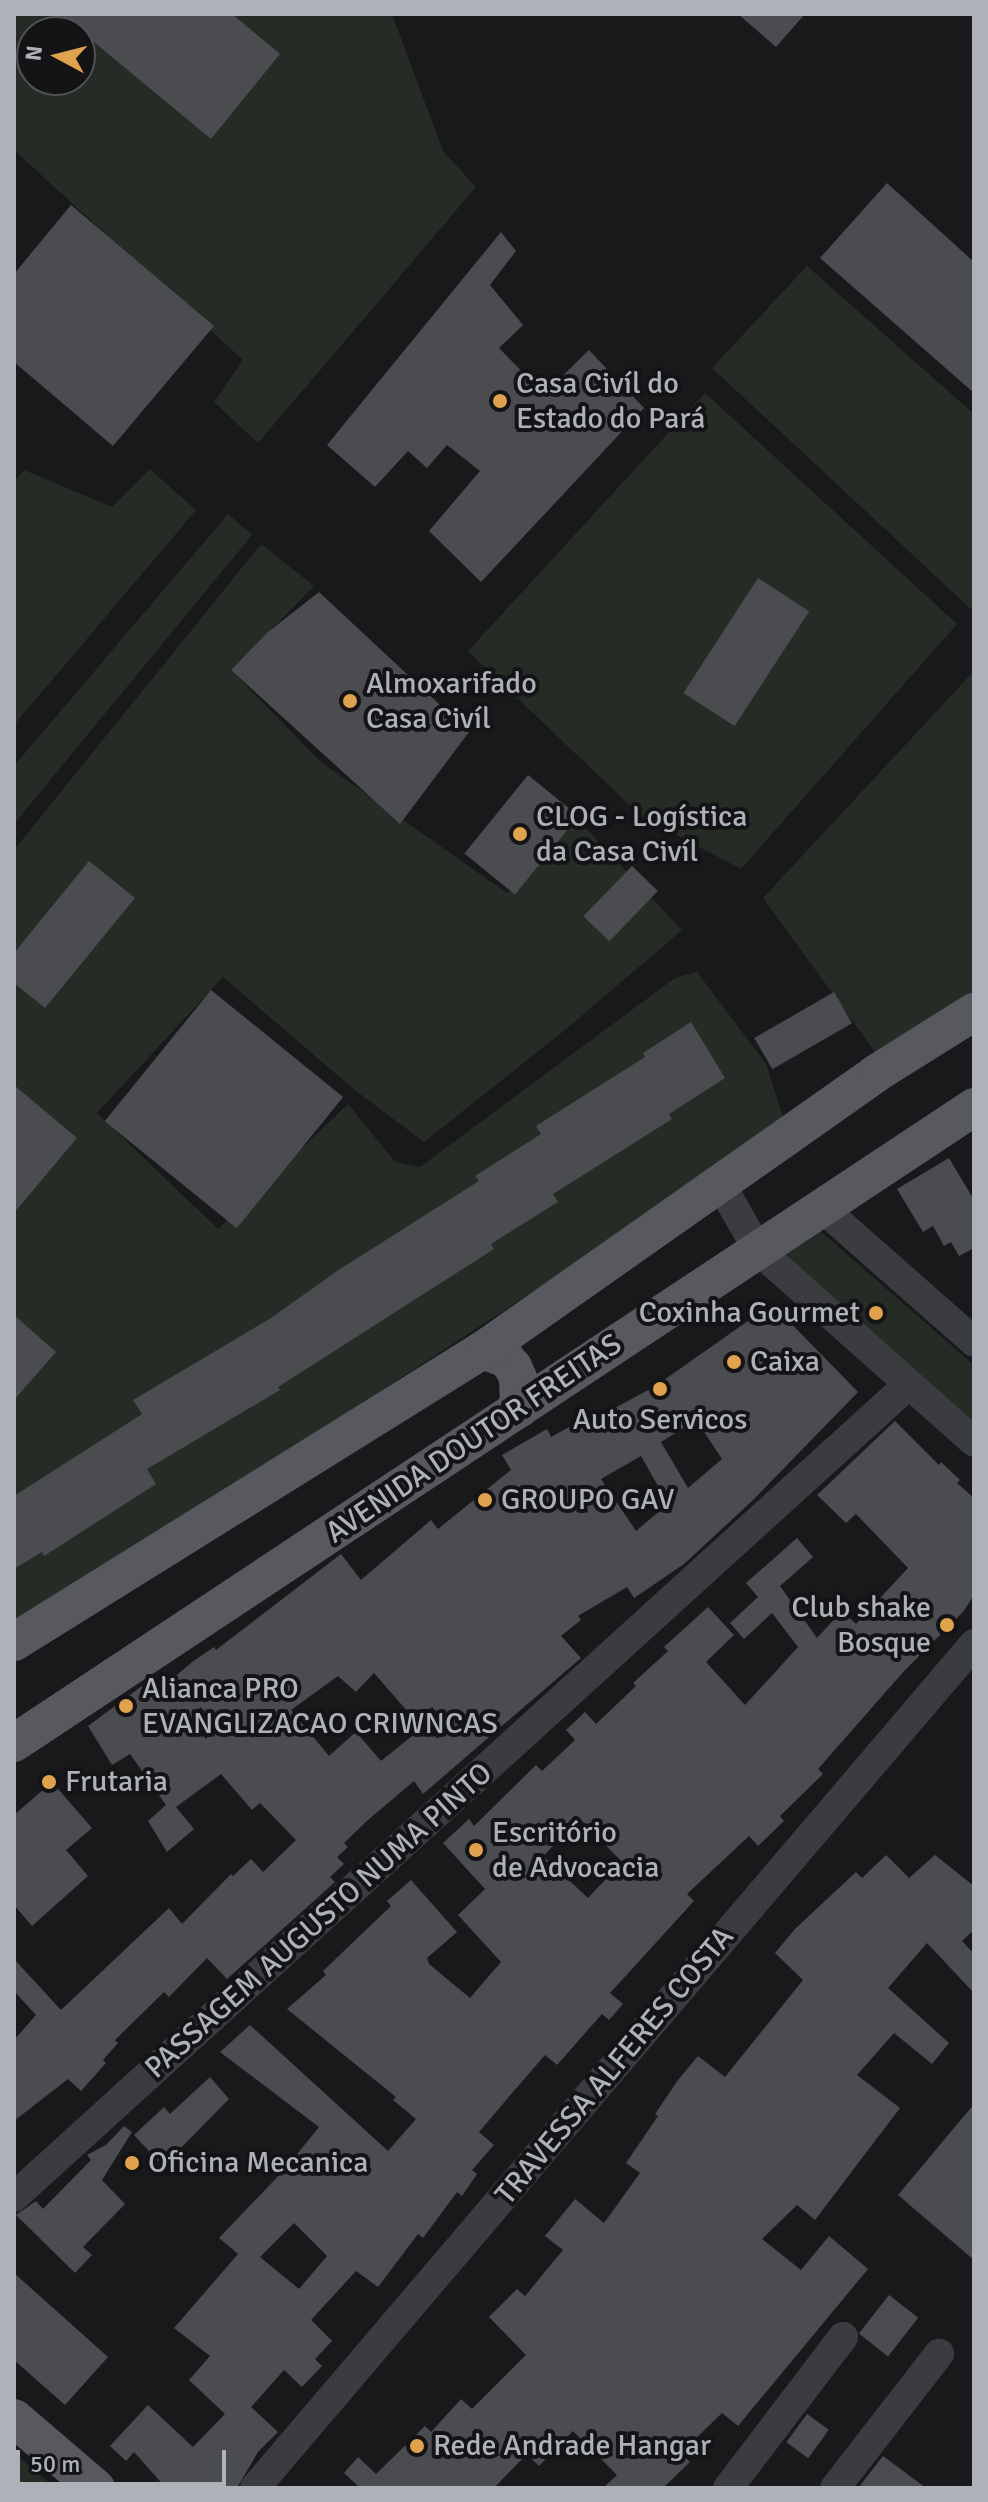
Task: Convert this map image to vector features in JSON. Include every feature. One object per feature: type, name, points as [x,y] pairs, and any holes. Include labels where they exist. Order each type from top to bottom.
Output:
[{"type":"main road","points":[[14,1642],[483,1350],[875,1074],[974,1012]]},
{"type":"main road","name":"AVENIDA DOUTOR FREITAS","points":[[14,1743],[820,1206],[974,1107]]},
{"type":"main road","points":[[483,1350],[506,1359],[513,1367],[518,1378],[519,1409]]},
{"type":"main road","points":[[14,2418],[96,2488]]},
{"type":"street","points":[[721,1185],[758,1250],[974,1442]]},
{"type":"street","points":[[820,1206],[974,1342]]},
{"type":"street","name":"PASSAGEM AUGUSTO NUMA PINTO","points":[[14,2197],[908,1385]]},
{"type":"street","name":"TRAVESSA ALFERES COSTA","points":[[255,2488],[974,1644]]},
{"type":"street","points":[[728,2488],[843,2337]]},
{"type":"street","points":[[835,2488],[939,2354]]},
{"type":"shaded area","points":[[14,14],[392,14],[443,151],[476,187],[258,443],[214,402],[243,360],[14,150]]},
{"type":"shaded area","points":[[807,266],[974,414],[973,611],[712,368]]},
{"type":"shaded area","points":[[705,393],[957,624],[741,869],[641,816],[468,651]]},
{"type":"shaded area","points":[[150,469],[196,510],[14,725],[14,481],[24,470],[112,507]]},
{"type":"shaded area","points":[[228,514],[252,535],[14,824],[14,766]]},
{"type":"shaded area","points":[[261,544],[314,586],[231,670],[322,763],[507,893],[577,819],[682,930],[565,1030],[424,1142],[356,1091],[223,977],[97,1113],[218,1229],[348,1104],[395,1162],[420,1167],[675,978],[697,972],[766,1064],[786,1126],[14,1631],[14,850]]},
{"type":"shaded area","points":[[974,671],[974,992],[876,1053],[763,898]]},
{"type":"shaded area","points":[[812,1224],[974,1365],[974,1428],[774,1252]]},
{"type":"shaded area","points":[[14,2453],[55,2488],[14,2488]]},
{"type":"building","points":[[60,14],[232,14],[280,54],[211,139],[96,44],[96,16]]},
{"type":"building","points":[[738,14],[805,14],[776,47]]},
{"type":"building","points":[[887,183],[974,262],[974,393],[820,258]]},
{"type":"building","points":[[71,205],[214,326],[113,446],[14,362],[14,274]]},
{"type":"building","name":"Casa Civíl do Estado do Pará","points":[[501,232],[516,251],[490,285],[523,325],[499,348],[544,394],[589,350],[644,408],[481,582],[429,531],[480,471],[447,445],[427,468],[408,451],[375,487],[327,445]]},
{"type":"building","points":[[758,578],[809,611],[735,726],[683,693]]},
{"type":"building","name":"Almoxarifado Casa Civíl","points":[[319,592],[469,732],[400,824],[231,670],[268,632]]},
{"type":"building","name":"CLOG - Logística da Casa Civíl","points":[[528,775],[579,816],[515,894],[464,853]]},
{"type":"building","points":[[89,861],[135,898],[45,1008],[14,983],[14,953]]},
{"type":"building","points":[[632,866],[658,891],[609,941],[583,916]]},
{"type":"building","points":[[211,990],[343,1097],[237,1228],[105,1121]]},
{"type":"building","points":[[834,992],[852,1023],[772,1069],[754,1038]]},
{"type":"building","points":[[691,1022],[725,1078],[669,1114],[672,1119],[553,1194],[558,1202],[491,1244],[494,1249],[278,1387],[280,1390],[147,1469],[156,1484],[44,1556],[42,1552],[14,1569],[14,1496],[142,1414],[133,1400],[271,1318],[337,1271],[479,1181],[475,1176],[541,1134],[536,1126],[645,1057],[643,1053]]},
{"type":"building","points":[[14,1085],[77,1138],[14,1213]]},
{"type":"building","points":[[949,1158],[974,1200],[974,1248],[959,1256],[951,1242],[944,1246],[933,1226],[923,1232],[897,1189]]},
{"type":"building","points":[[772,1304],[858,1392],[752,1501],[684,1564],[634,1598],[627,1587],[578,1616],[581,1620],[561,1636],[581,1658],[423,1794],[414,1781],[368,1820],[344,1843],[348,1847],[337,1857],[344,1864],[330,1877],[335,1882],[227,1979],[207,1958],[169,1997],[164,1992],[115,2040],[118,2043],[103,2060],[106,2063],[81,2091],[68,2079],[14,2121],[14,2040],[36,2015],[14,1991],[14,1959],[61,2010],[169,1908],[182,1924],[231,1874],[233,1876],[251,1859],[263,1872],[296,1840],[260,1803],[252,1810],[221,1774],[176,1807],[194,1829],[167,1852],[148,1821],[166,1805],[130,1754],[112,1765],[88,1726],[142,1686],[150,1698],[192,1662],[214,1647],[216,1650],[341,1554],[361,1580],[431,1520],[438,1529],[511,1470],[502,1455],[547,1429],[551,1437],[591,1415],[594,1419],[654,1387]],"holes":[[[696,1420],[722,1459],[688,1488],[661,1442]],[[641,1456],[668,1504],[636,1531],[601,1479]],[[374,1673],[422,1728],[381,1761],[356,1732],[329,1756],[291,1710],[338,1676],[356,1692]]]},
{"type":"building","points":[[14,1315],[56,1352],[14,1400]]},
{"type":"building","points":[[895,1421],[939,1465],[941,1462],[960,1480],[957,1483],[974,1498],[974,1595],[963,1612],[905,1670],[818,1769],[823,1774],[780,1816],[784,1821],[758,1846],[749,1836],[687,1894],[694,1901],[610,1993],[623,2004],[609,2020],[602,2014],[557,2065],[545,2055],[507,2099],[479,2132],[494,2145],[472,2170],[477,2174],[462,2196],[457,2192],[423,2238],[418,2234],[378,2287],[356,2271],[311,2320],[332,2341],[315,2359],[322,2366],[302,2387],[284,2370],[251,2407],[278,2432],[258,2452],[237,2488],[166,2488],[134,2452],[126,2461],[110,2446],[148,2405],[193,2447],[225,2414],[189,2380],[210,2356],[174,2328],[238,2254],[219,2238],[285,2169],[319,2127],[220,2052],[250,2025],[388,2151],[416,2119],[393,2100],[396,2097],[287,2009],[326,1975],[323,1971],[391,1906],[387,1901],[411,1880],[457,1932],[427,1958],[429,1964],[470,1998],[501,1962],[458,1915],[485,1889],[443,1843],[469,1819],[474,1826],[536,1765],[542,1771],[575,1740],[566,1730],[585,1712],[596,1724],[636,1686],[633,1683],[668,1651],[664,1647],[708,1607],[734,1635],[706,1662],[745,1705],[798,1647],[772,1613],[744,1639],[730,1623],[758,1597],[746,1583],[797,1538],[813,1557],[780,1586],[817,1638],[842,1611],[856,1624],[908,1568],[856,1514],[846,1523],[817,1495]],"holes":[[[580,1819],[622,1862],[588,1898],[543,1856]],[[294,2223],[327,2256],[299,2289],[260,2257]]]},
{"type":"building","points":[[52,1782],[92,1828],[66,1850],[88,1876],[32,1926],[14,1905],[14,1815]]},
{"type":"building","points":[[886,1855],[909,1878],[935,1855],[974,1886],[974,1930],[962,1941],[974,1954],[974,1993],[927,1943],[888,1988],[949,2043],[932,2064],[894,2033],[857,2075],[900,2108],[815,2220],[797,2205],[762,2239],[801,2270],[829,2236],[868,2269],[738,2426],[722,2413],[681,2453],[690,2462],[663,2488],[603,2488],[617,2475],[573,2431],[539,2466],[527,2454],[494,2488],[360,2488],[344,2473],[358,2457],[376,2474],[425,2426],[431,2432],[461,2399],[472,2409],[526,2355],[489,2317],[517,2289],[525,2296],[563,2250],[545,2236],[575,2199],[604,2223],[640,2173],[626,2163],[678,2080],[698,2056],[725,2077],[803,1980],[775,1953],[795,1929],[856,1872],[862,1878]]},
{"type":"building","points":[[210,2077],[229,2099],[163,2166],[134,2135],[164,2107],[170,2114]]},
{"type":"building","points":[[974,2104],[974,2260],[898,2195]]},
{"type":"building","points":[[124,2126],[132,2132],[102,2180],[125,2204],[83,2247],[92,2255],[75,2273],[16,2215],[36,2201],[43,2209],[91,2160],[87,2155],[106,2145]]},
{"type":"building","points":[[14,2273],[108,2357],[65,2405],[14,2360]]},
{"type":"building","points":[[889,2295],[918,2318],[888,2356],[859,2334]]},
{"type":"building","points":[[807,2414],[829,2430],[808,2458],[786,2442]]},
{"type":"building","points":[[883,2456],[926,2488],[858,2488]]},
{"type":"place","name":"Casa Civíl do Estado do Pará","points":[[500,401]]},
{"type":"place","name":"Almoxarifado Casa Civíl","points":[[350,701]]},
{"type":"place","name":"CLOG - Logística da Casa Civíl","points":[[520,834]]},
{"type":"place","name":"Coxinha Gourmet","points":[[876,1313]]},
{"type":"place","name":"Caixa","points":[[734,1362]]},
{"type":"place","name":"Auto Servicos","points":[[660,1389]]},
{"type":"place","name":"GROUPO GAV","points":[[485,1500]]},
{"type":"place","name":"Club shake Bosque","points":[[947,1625]]},
{"type":"place","name":"Alianca PRO EVANGLIZACAO CRIWNCAS","points":[[126,1706]]},
{"type":"place","name":"Frutaria","points":[[49,1782]]},
{"type":"place","name":"Escritório de Advocacia","points":[[476,1850]]},
{"type":"place","name":"Oficina Mecanica","points":[[132,2163]]},
{"type":"place","name":"Rede Andrade Hangar","points":[[417,2446]]}]
